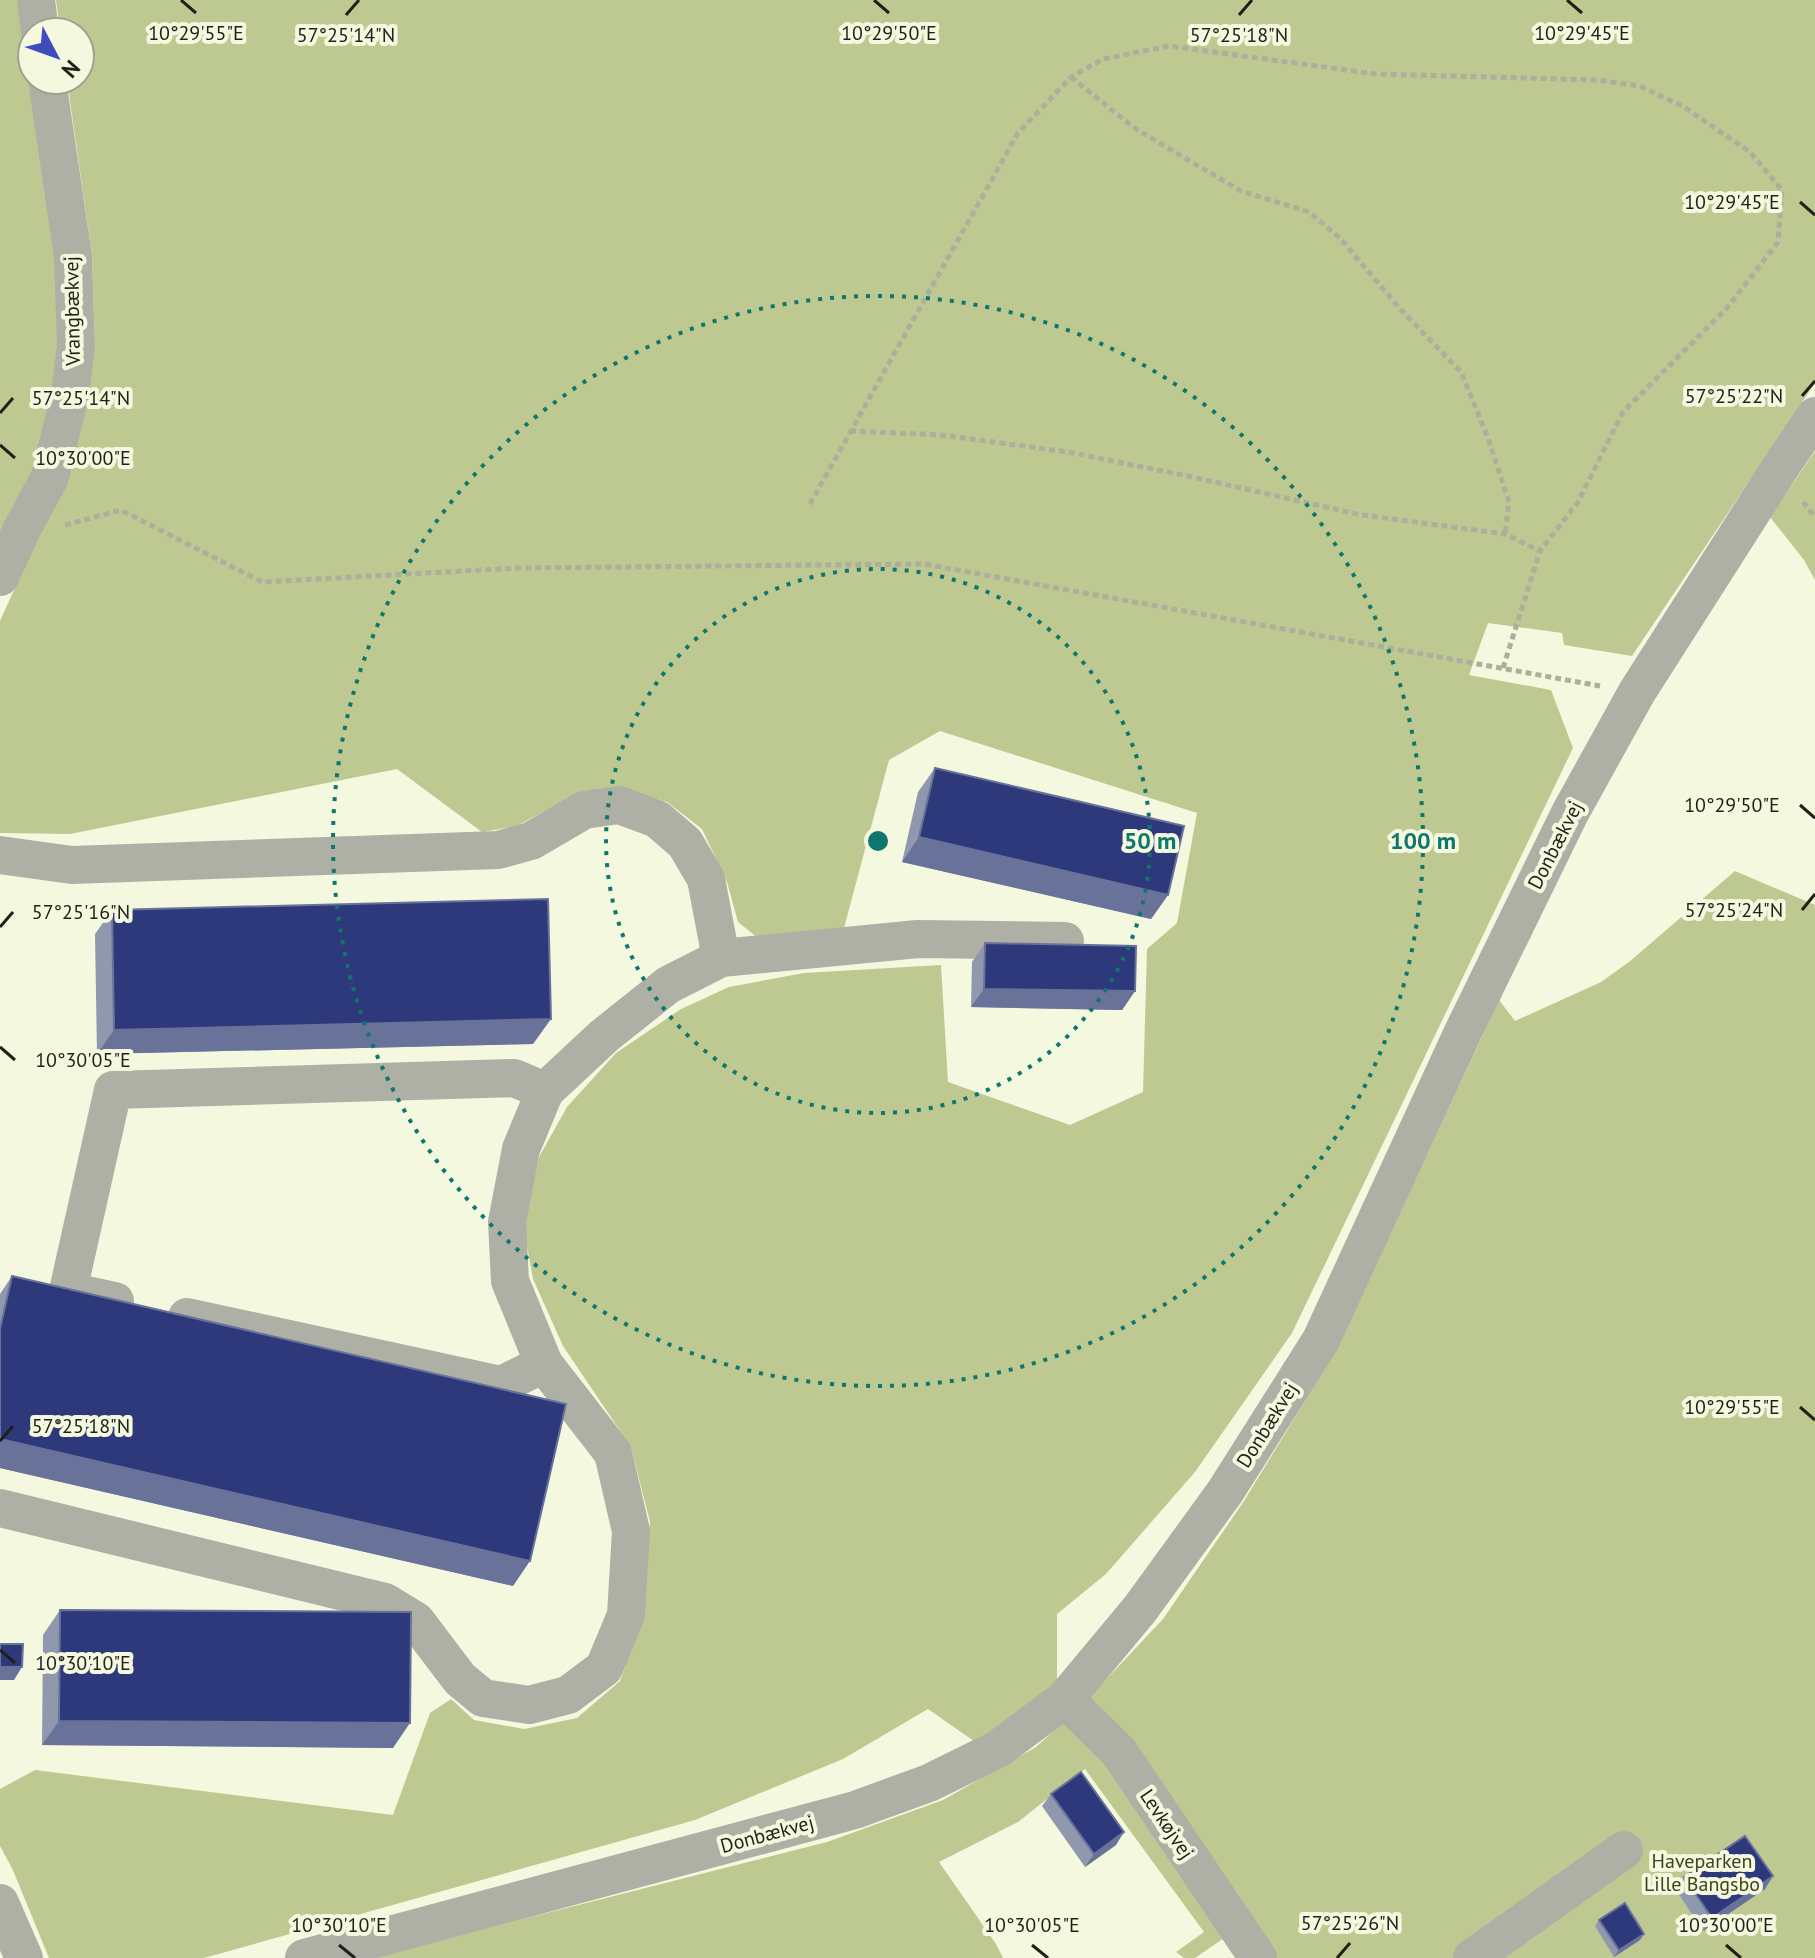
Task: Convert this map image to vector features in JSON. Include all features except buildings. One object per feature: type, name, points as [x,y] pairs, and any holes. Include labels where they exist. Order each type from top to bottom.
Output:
[{"type":"street","name":"Vrangbækvej","points":[[0,577],[50,477],[70,395],[76,345],[73,256],[49,96]]},
{"type":"street","name":"Donbækvej","points":[[304,1958],[855,1810],[929,1783],[998,1749],[1065,1699],[1140,1609],[1225,1492],[1321,1340],[1463,1032],[1556,840],[1637,692],[1815,416]]},
{"type":"street","points":[[0,855],[72,865],[498,850],[531,841],[584,810],[619,805],[657,819],[685,843],[706,879],[721,958]]},
{"type":"street","points":[[0,1508],[385,1602],[416,1621],[460,1679],[483,1698],[529,1705],[568,1695],[604,1668],[626,1615],[631,1531],[613,1453],[544,1364],[510,1281],[507,1222],[521,1149],[545,1091],[604,1036],[668,985],[721,958],[918,939],[1065,941]]},
{"type":"street","points":[[544,1364],[501,1385],[68,1291],[113,1090],[514,1078],[545,1091]]},
{"type":"street","name":"Levkøjvej","points":[[1065,1699],[1119,1752],[1258,1958]]},
{"type":"street","points":[[1472,1958],[1624,1850]]},
{"type":"street","points":[[0,1903],[24,1958]]},
{"type":"path","points":[[810,504],[1018,133],[1071,77],[1103,59],[1169,46],[1376,74],[1598,80],[1640,86],[1684,107],[1750,152],[1782,190],[1778,242],[1727,308],[1623,412],[1578,502],[1540,551],[1503,668]]},
{"type":"path","points":[[1071,77],[1133,127],[1166,147],[1241,191],[1309,212],[1340,238],[1401,310],[1461,372],[1488,438],[1509,502],[1505,534]]},
{"type":"path","points":[[850,431],[941,435],[1068,452],[1362,515],[1505,534],[1540,551]]},
{"type":"path","points":[[22,529],[68,524],[121,510],[262,582],[518,568],[924,564],[1637,692]]},
{"type":"green space","points":[[0,0],[23,0],[25,16],[16,16],[16,96],[35,96],[60,251],[61,345],[36,478],[0,556]]},
{"type":"green space","points":[[56,0],[1815,0],[1815,383],[1632,656],[1564,645],[1562,633],[1488,623],[1469,675],[1551,690],[1573,748],[1292,1333],[1195,1472],[1106,1574],[1057,1614],[1057,1690],[991,1753],[928,1709],[843,1759],[695,1820],[204,1958],[49,1958],[0,1846],[0,1789],[35,1770],[393,1815],[430,1713],[451,1699],[474,1720],[524,1729],[577,1718],[620,1681],[643,1616],[650,1522],[631,1447],[563,1346],[533,1279],[523,1224],[539,1157],[567,1107],[616,1053],[681,1009],[729,987],[804,973],[941,965],[948,1082],[1070,1125],[1143,1092],[1147,949],[1177,923],[1197,813],[940,731],[889,760],[844,928],[758,938],[738,922],[727,882],[702,829],[667,802],[621,788],[574,795],[517,826],[482,832],[397,769],[70,834],[0,833],[0,621],[62,484],[86,398],[95,343],[92,255],[69,96],[96,96],[96,16],[58,16]]},
{"type":"green space","points":[[1815,451],[1815,580],[1804,560],[1770,517]]},
{"type":"green space","name":"Haveparken Lille Bangsbo","points":[[1735,871],[1815,905],[1815,1958],[1270,1958],[1246,1923],[1195,1958],[1184,1958],[1176,1952],[1204,1932],[1085,1769],[1018,1822],[939,1862],[1003,1958],[369,1958],[827,1842],[943,1800],[1036,1747],[1084,1703],[1163,1619],[1244,1501],[1339,1345],[1499,1000],[1515,1021],[1601,982],[1629,962]]}]
